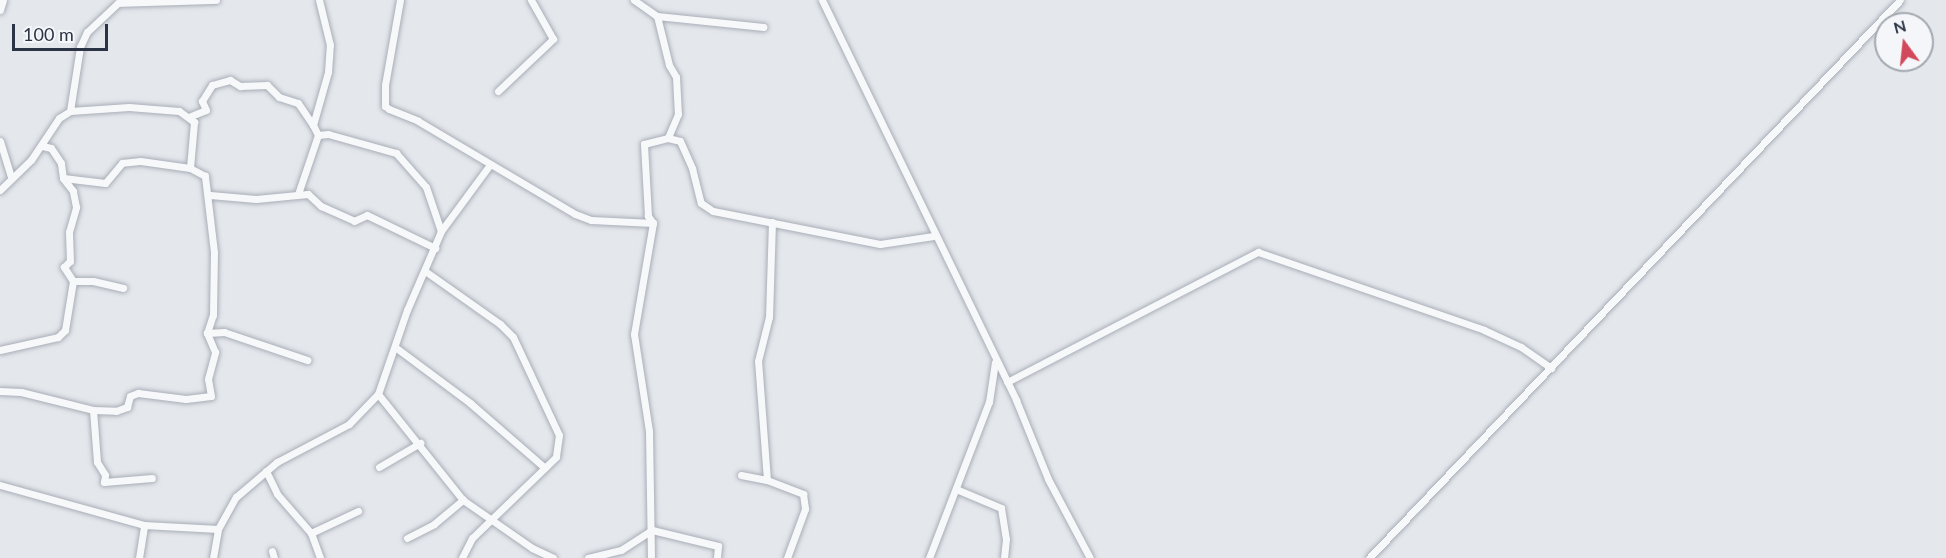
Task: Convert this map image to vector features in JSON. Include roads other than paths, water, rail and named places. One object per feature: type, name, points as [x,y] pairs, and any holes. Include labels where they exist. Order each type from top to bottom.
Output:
[{"type":"street","points":[[0,9],[3,0]]},
{"type":"street","points":[[70,111],[80,47],[87,32],[117,1],[216,0]]},
{"type":"street","points":[[313,125],[328,72],[330,45],[319,0]]},
{"type":"street","points":[[399,0],[385,85],[385,106],[575,214],[591,220],[652,223]]},
{"type":"street","points":[[498,91],[553,39],[531,0]]},
{"type":"street","points":[[634,0],[657,16],[763,27]]},
{"type":"street","points":[[822,0],[848,59],[900,158],[933,236],[1007,382],[1048,479],[1090,558]]},
{"type":"street","points":[[1369,558],[1900,0]]},
{"type":"street","points":[[657,16],[669,65],[676,77],[678,114],[668,138]]},
{"type":"street","points":[[0,190],[42,146],[59,118],[70,111],[146,107],[179,111],[191,116],[206,110],[202,101],[212,85],[230,80],[240,86],[267,85],[279,97],[298,103],[313,125],[318,135],[298,194]]},
{"type":"street","points":[[190,168],[195,131],[191,116]]},
{"type":"street","points":[[318,135],[328,134],[396,153],[426,187],[441,231]]},
{"type":"street","points":[[651,558],[649,431],[634,334],[652,223],[648,216],[644,144],[668,138],[680,141],[686,150],[704,207],[880,244],[933,236]]},
{"type":"street","points":[[0,141],[11,178]]},
{"type":"street","points":[[0,350],[58,337],[65,330],[73,281],[64,267],[70,261],[69,232],[76,207],[73,191],[63,178],[61,163],[51,148],[42,146]]},
{"type":"street","points":[[0,391],[21,392],[93,410],[127,407],[130,396],[138,393],[177,399],[211,396],[208,379],[214,352],[207,333],[213,315],[210,195],[205,176],[190,168],[122,163],[105,183],[63,178]]},
{"type":"street","points":[[213,558],[218,529],[236,497],[266,471],[349,424],[378,394],[441,231],[489,166]]},
{"type":"street","points":[[210,195],[256,199],[309,194],[321,206],[354,221],[367,215],[435,248]]},
{"type":"street","points":[[767,480],[758,361],[771,297],[772,222]]},
{"type":"street","points":[[1007,382],[1258,252],[1484,330],[1521,347],[1551,368]]},
{"type":"street","points":[[425,271],[500,324],[513,338],[559,435],[556,457],[472,538],[462,558]]},
{"type":"street","points":[[73,281],[93,280],[123,288]]},
{"type":"street","points":[[207,333],[224,332],[307,360]]},
{"type":"street","points":[[395,347],[470,403],[545,468]]},
{"type":"street","points":[[929,558],[956,489],[973,435],[988,402],[995,361]]},
{"type":"street","points":[[378,394],[464,500],[491,521],[553,558]]},
{"type":"street","points":[[93,410],[97,462],[105,475],[104,482],[152,478]]},
{"type":"street","points":[[379,467],[420,443]]},
{"type":"street","points":[[266,471],[277,494],[311,533],[320,558]]},
{"type":"street","points":[[741,475],[796,489],[806,500],[787,558]]},
{"type":"street","points":[[0,484],[144,525],[218,529]]},
{"type":"street","points":[[956,489],[1001,508],[1006,539],[1004,557],[1013,558]]},
{"type":"street","points":[[406,538],[434,524],[464,500]]},
{"type":"street","points":[[311,533],[358,511]]},
{"type":"street","points":[[139,558],[144,525]]},
{"type":"street","points":[[588,558],[621,550],[652,530],[714,544],[719,549],[717,558]]}]
